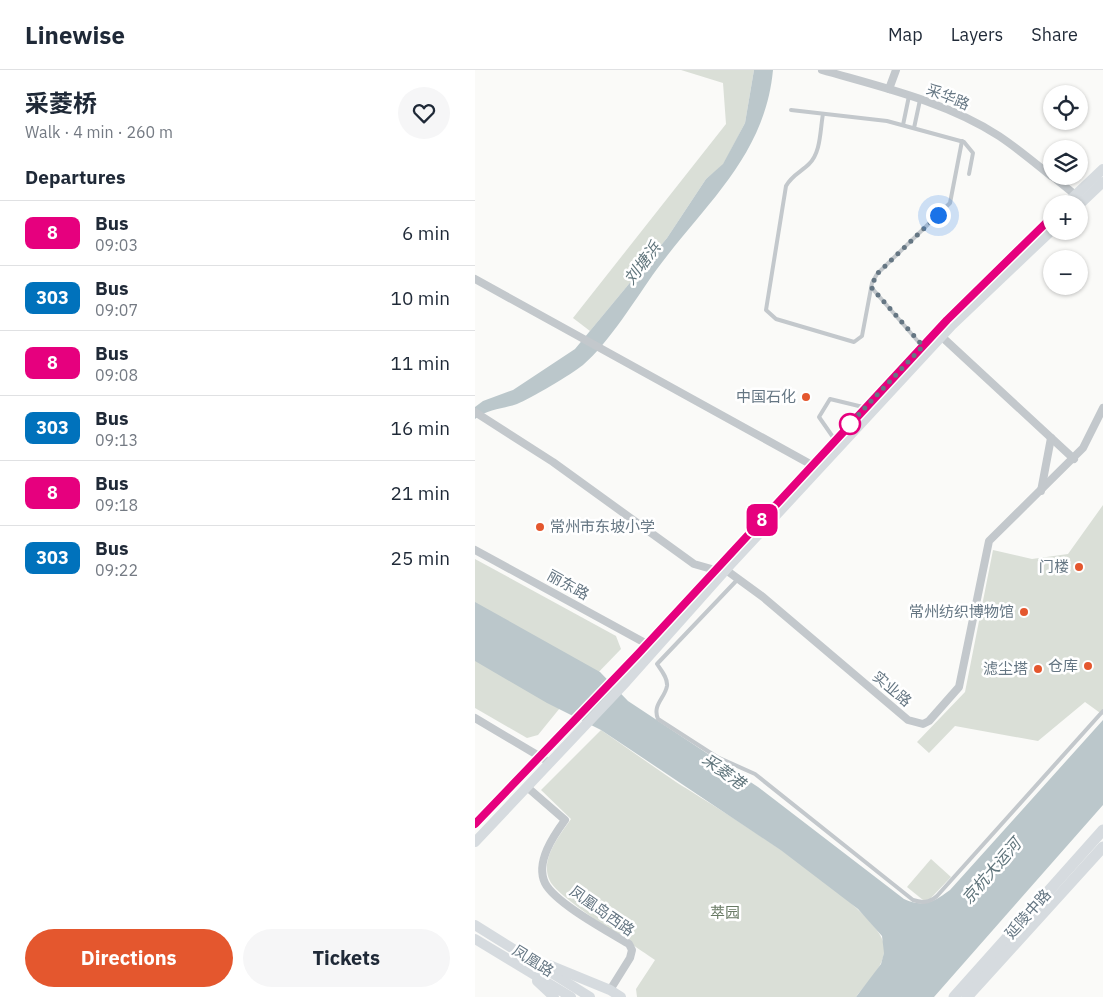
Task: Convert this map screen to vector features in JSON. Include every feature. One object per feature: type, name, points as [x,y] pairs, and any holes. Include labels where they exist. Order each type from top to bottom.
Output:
[{"type":"main road","points":[[1083,195],[1103,169]]},
{"type":"main road","points":[[1086,195],[1103,182]]},
{"type":"main road","points":[[475,842],[626,682],[720,570],[835,440],[923,346],[1043,226]]},
{"type":"main road","points":[[475,824],[720,570],[941,336],[1043,239]]},
{"type":"main road","name":"延陵中路","points":[[954,997],[1103,830]]},
{"type":"main road","name":"延陵中路","points":[[967,997],[1103,847]]},
{"type":"main road","name":"凤凰路","points":[[475,925],[590,997]]},
{"type":"main road","name":"凤凰路","points":[[475,939],[571,997]]},
{"type":"main road","points":[[525,955],[610,990],[621,997]]},
{"type":"main road","points":[[520,965],[554,997]]},
{"type":"street","name":"采华路","points":[[822,70],[889,89],[954,113],[998,136],[1043,169]]},
{"type":"street","points":[[889,89],[896,70]]},
{"type":"street","name":"采华路","points":[[1062,185],[1073,195]]},
{"type":"street","points":[[475,279],[812,465]]},
{"type":"street","points":[[941,336],[1074,459]]},
{"type":"street","name":"实业路","points":[[475,412],[553,462],[672,550],[694,564],[720,570],[738,579],[763,597],[908,720],[923,724],[929,720],[959,687],[989,541],[1074,459],[1083,448],[1103,408]]},
{"type":"street","points":[[1041,491],[1051,438]]},
{"type":"street","name":"丽东路","points":[[475,550],[647,644]]},
{"type":"street","points":[[475,718],[551,762]]},
{"type":"street","name":"凤凰岛西路","points":[[527,787],[565,820],[550,840],[543,861],[545,882],[559,899],[629,944],[632,950],[630,958],[610,990]]},
{"type":"lane","points":[[903,125],[909,96]]},
{"type":"lane","points":[[914,128],[920,100]]},
{"type":"lane","points":[[791,110],[887,121],[962,141],[969,145],[973,153],[969,174]]},
{"type":"lane","points":[[823,114],[816,156],[809,164],[790,178],[786,186],[766,310],[776,320],[853,342],[862,336],[871,287],[877,274],[950,203],[962,141]]},
{"type":"lane","points":[[871,287],[923,346]]},
{"type":"lane","points":[[835,440],[819,417],[830,399],[865,408]]},
{"type":"lane","points":[[738,579],[657,664],[667,680],[667,686],[655,713],[658,719],[717,756],[755,774],[913,900],[921,903],[932,901],[937,896],[1103,711]]},
{"type":"green space","points":[[681,70],[754,70],[745,123],[723,165],[706,179],[667,238],[590,331],[573,318],[726,124],[723,83]]},
{"type":"green space","points":[[1103,505],[1103,715],[1085,702],[1038,741],[955,726],[929,753],[917,742],[965,692],[993,550],[1032,559],[1068,554]]},
{"type":"green space","points":[[475,559],[616,636],[621,649],[591,680],[475,614]]},
{"type":"green space","points":[[475,652],[564,703],[538,735],[527,738],[475,708]]},
{"type":"green space","name":"萃园","points":[[601,730],[792,858],[855,906],[875,928],[884,945],[884,952],[879,966],[856,997],[637,997],[636,989],[655,960],[567,899],[556,889],[547,873],[547,865],[552,848],[571,819],[541,790]]},
{"type":"green space","points":[[931,859],[951,877],[929,900],[923,900],[907,887]]},
{"type":"water","points":[[754,70],[773,70],[768,101],[758,128],[745,154],[713,200],[657,269],[603,345],[583,365],[551,386],[517,404],[490,411],[475,419],[475,407],[483,401],[513,390],[575,349],[667,238],[706,179],[723,164],[745,123]]},
{"type":"water","points":[[475,602],[600,672],[628,701],[758,787],[904,899],[911,902],[928,902],[939,898],[950,890],[1103,720],[1103,805],[934,997],[856,997],[881,964],[884,953],[882,936],[858,909],[782,851],[601,730],[547,703],[475,661]]},
{"type":"bus line","name":"8","points":[[475,824],[620,674],[947,320],[1043,226]]},
{"type":"place","name":"中国石化","points":[[806,397]]},
{"type":"place","name":"常州市东坡小学","points":[[540,527]]},
{"type":"place","name":"门楼","points":[[1079,567]]},
{"type":"place","name":"常州纺织博物馆","points":[[1024,612]]},
{"type":"place","name":"仓库","points":[[1088,666]]},
{"type":"place","name":"滤尘塔","points":[[1038,669]]},
{"type":"route","points":[[850,424],[845,429],[923,346],[871,287],[877,274],[938,215]]},
{"type":"water label","name":"刘塘浜","points":[[642,263]]},
{"type":"water label","name":"采菱港","points":[[724,771]]},
{"type":"water label","name":"京杭大运河","points":[[991,871]]}]
